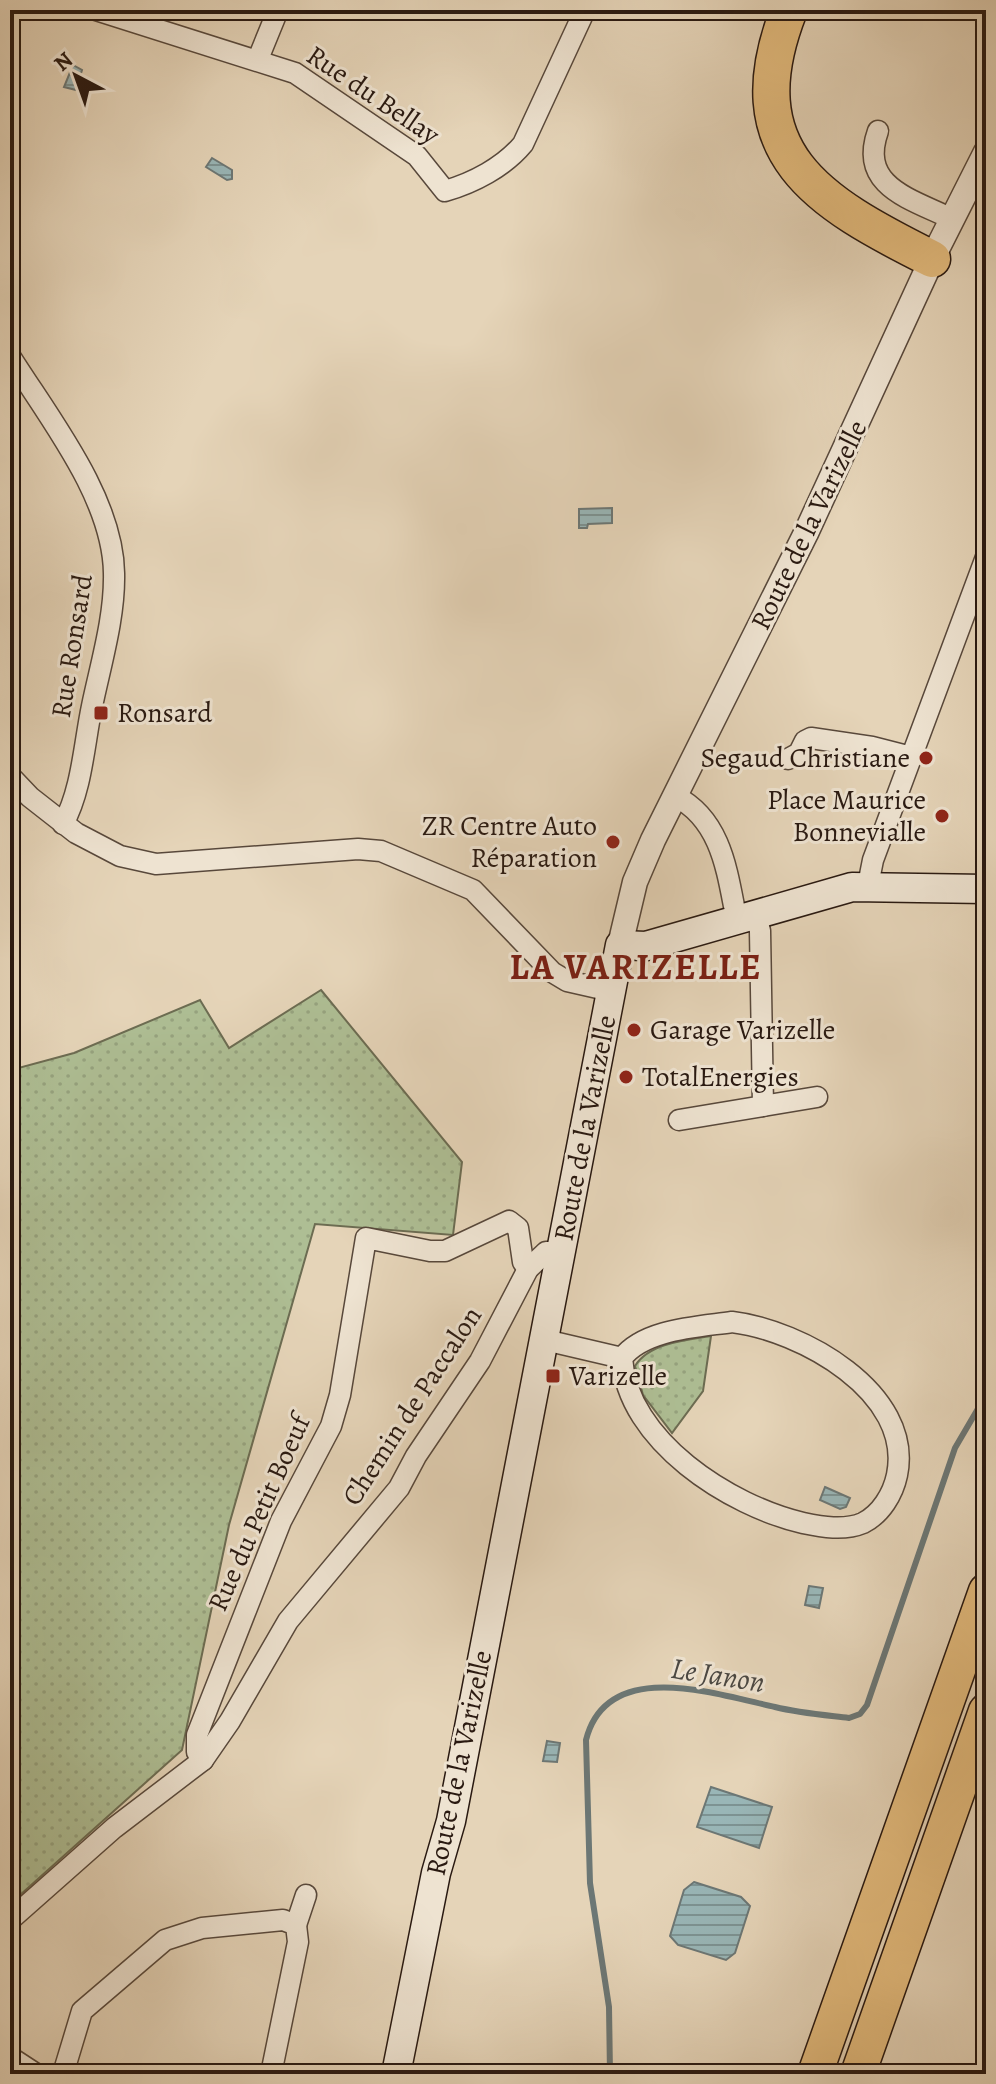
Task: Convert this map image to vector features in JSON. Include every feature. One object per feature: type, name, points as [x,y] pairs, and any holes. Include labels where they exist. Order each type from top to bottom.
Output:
[{"type":"highway","points":[[789,10],[775,47],[769,88],[773,121],[788,152],[802,175],[823,197],[932,259]]},
{"type":"highway","points":[[815,2074],[986,1591]]},
{"type":"highway","points":[[858,2074],[986,1711]]},
{"type":"main road","points":[[620,945],[646,946],[745,910],[868,885],[986,889]]},
{"type":"main road","name":"Route de la Varizelle","points":[[396,2074],[436,1873],[451,1821],[620,945]]},
{"type":"street","name":"Rue du Bellay","points":[[96,10],[295,73],[427,165],[445,191],[474,181],[514,155],[523,144],[585,10]]},
{"type":"street","name":"Rue du Bellay","points":[[258,59],[278,10]]},
{"type":"street","points":[[878,131],[872,155],[882,181],[952,219]]},
{"type":"street","name":"Route de la Varizelle","points":[[620,945],[635,882],[867,408],[932,259],[986,152]]},
{"type":"street","name":"Rue Ronsard","points":[[10,356],[86,481],[112,541],[114,575],[109,619],[74,795],[63,824]]},
{"type":"street","points":[[868,885],[873,860],[986,557]]},
{"type":"street","points":[[788,759],[799,753],[805,741],[811,738],[872,747],[911,757]]},
{"type":"street","points":[[10,776],[63,824],[120,856],[156,864],[358,849],[381,851],[473,890],[552,972],[567,981],[611,991]]},
{"type":"street","points":[[675,796],[693,809],[720,844],[745,910],[760,931],[763,1106]]},
{"type":"street","points":[[679,1120],[817,1097]]},
{"type":"street","name":"Rue du Petit Boeuf","points":[[203,1760],[196,1745],[197,1735],[248,1600],[281,1521],[331,1426],[340,1395],[366,1238],[439,1252],[509,1221],[518,1228],[523,1262],[528,1269]]},
{"type":"street","points":[[528,1269],[546,1252],[562,1252]]},
{"type":"street","name":"Chemin de Paccalon","points":[[203,1760],[230,1721],[288,1621],[399,1488],[416,1456],[480,1361],[528,1269]]},
{"type":"street","points":[[732,1322],[785,1333],[812,1346],[843,1367],[877,1403],[891,1425],[896,1444],[899,1465],[895,1486],[877,1512],[864,1522],[847,1527],[822,1527],[781,1518],[748,1505],[706,1481],[657,1435],[628,1389],[622,1358],[638,1344],[694,1327],[732,1322]]},
{"type":"street","points":[[545,1340],[622,1358]]},
{"type":"street","points":[[10,1920],[114,1828],[203,1760]]},
{"type":"street","points":[[271,2074],[298,1942],[296,1925],[306,1895]]},
{"type":"street","points":[[63,2074],[82,2011],[165,1940],[202,1928],[283,1920],[296,1925]]},
{"type":"street","points":[[10,2057],[36,2074]]},
{"type":"green space","points":[[321,990],[462,1162],[453,1235],[315,1224],[229,1525],[182,1750],[10,1904],[10,1065],[15,1069],[74,1053],[200,1000],[229,1048]]},
{"type":"green space","points":[[711,1336],[703,1391],[672,1433],[643,1395],[635,1366],[641,1358],[659,1347]]},
{"type":"water","points":[[73,65],[82,70],[76,90],[64,87]]},
{"type":"water","points":[[212,158],[232,170],[232,179],[227,180],[206,167]]},
{"type":"water","points":[[612,508],[612,523],[588,524],[587,528],[579,528],[579,509]]},
{"type":"water","points":[[825,1487],[850,1498],[846,1507],[840,1509],[820,1500]]},
{"type":"water","points":[[809,1586],[823,1588],[819,1608],[805,1605]]},
{"type":"water","points":[[547,1741],[560,1743],[557,1762],[543,1761]]},
{"type":"water","points":[[711,1787],[772,1807],[759,1848],[697,1827]]},
{"type":"water","points":[[694,1882],[741,1897],[750,1906],[735,1953],[726,1960],[678,1945],[670,1936],[684,1890]]},
{"type":"waterway","name":"Le Janon","points":[[610,2074],[609,2007],[590,1883],[586,1740],[598,1714],[616,1698],[639,1690],[666,1688],[724,1695],[812,1714],[849,1718],[860,1714],[867,1705],[955,1448],[986,1395]]},
{"type":"place","name":"Ronsard","points":[[101,713]]},
{"type":"place","name":"Segaud Christiane","points":[[926,758]]},
{"type":"place","name":"Place Maurice Bonnevialle","points":[[942,816]]},
{"type":"place","name":"ZR Centre Auto Réparation","points":[[613,842]]},
{"type":"place","name":"Garage Varizelle","points":[[634,1030]]},
{"type":"place","name":"TotalEnergies","points":[[626,1077]]},
{"type":"place","name":"Varizelle","points":[[553,1376]]},
{"type":"district","name":"LA VARIZELLE","points":[[636,966]]}]
